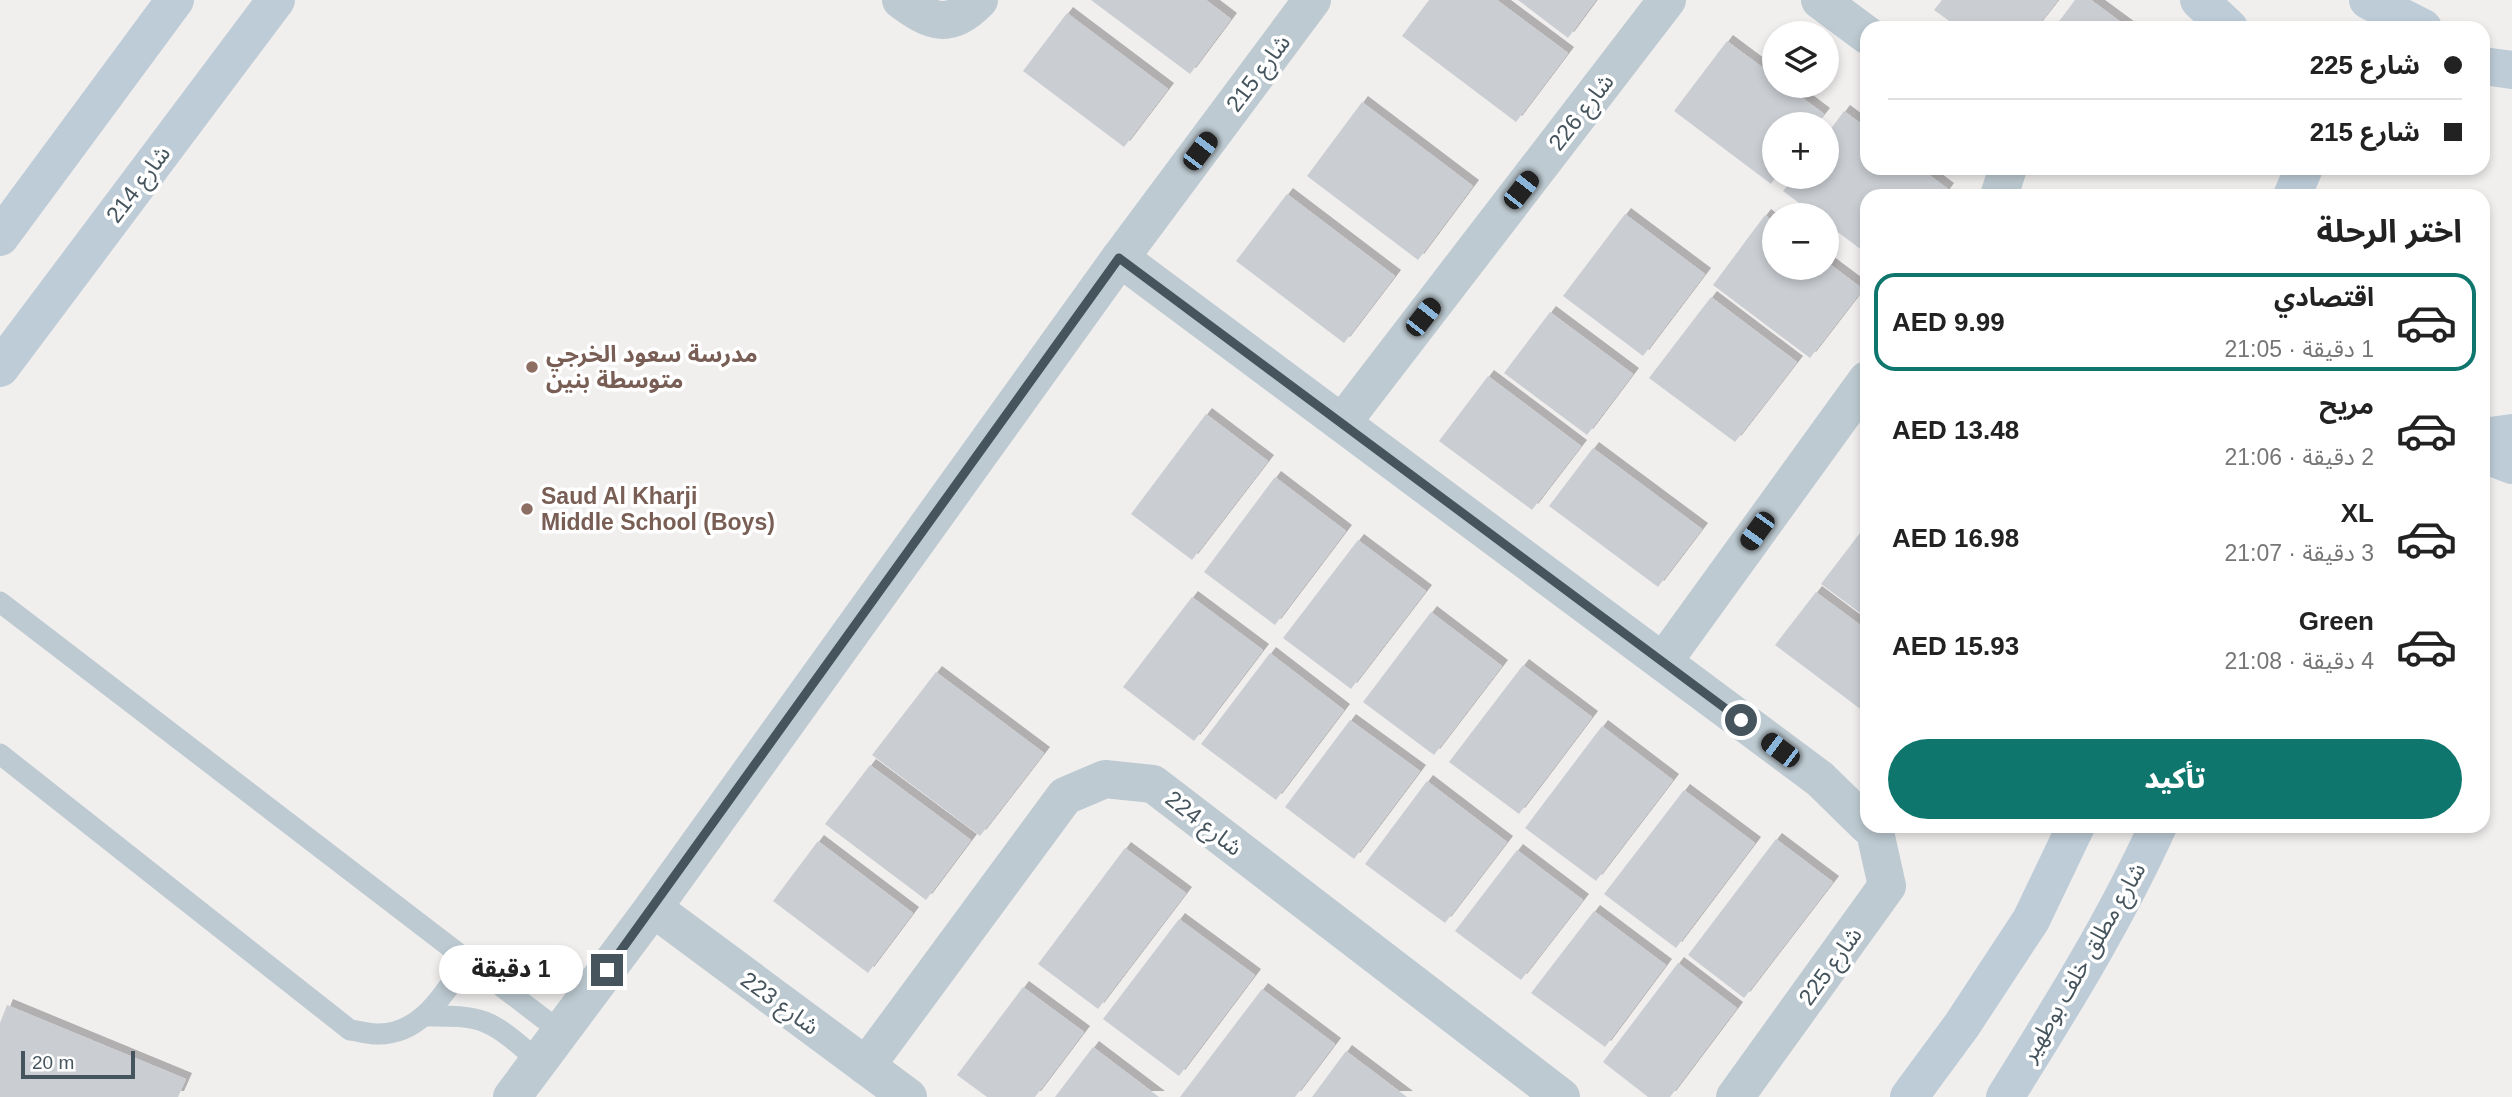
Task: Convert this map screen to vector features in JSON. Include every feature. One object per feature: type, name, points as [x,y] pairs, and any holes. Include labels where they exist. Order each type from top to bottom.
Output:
[{"type":"street","points":[[0,237],[176,0]]},
{"type":"street","points":[[901,0],[921,15],[936,21],[966,14],[979,0]]},
{"type":"street","name":"شارع 215","points":[[512,1097],[653,908],[1119,258],[1312,0]]},
{"type":"street","name":"شارع 226","points":[[1342,423],[1667,0]]},
{"type":"street","points":[[1820,0],[1860,30]]},
{"type":"street","points":[[2199,0],[2222,21]]},
{"type":"street","points":[[2368,0],[2409,21]]},
{"type":"street","name":"شارع 214","points":[[0,368],[261,5]]},
{"type":"street","name":"شارع 225","points":[[1119,258],[1820,779],[1860,817]]},
{"type":"street","points":[[1662,662],[1860,390]]},
{"type":"street","points":[[2490,436],[2512,433]]},
{"type":"street","points":[[2490,457],[2512,465]]},
{"type":"street","name":"شارع 224","points":[[866,1066],[1065,796],[1105,779],[1153,784],[1561,1097]]},
{"type":"street","name":"شارع 225","points":[[1735,1097],[1887,886],[1875,833]]},
{"type":"street","points":[[1909,1097],[1962,1025],[2031,920],[2073,833]]},
{"type":"street","name":"شارع مطلق خلف بوطهير","points":[[2005,1097],[2081,973],[2134,879],[2155,833]]},
{"type":"street","name":"شارع 223","points":[[653,908],[908,1097]]},
{"type":"lane","points":[[0,602],[467,960],[550,1047]]},
{"type":"lane","points":[[0,754],[350,1030],[378,1035],[407,1029],[425,1016],[467,960]]},
{"type":"lane","points":[[425,1016],[450,1016],[484,1021],[502,1031],[550,1047]]},
{"type":"building","points":[[1091,0],[1206,0],[1231,19],[1190,74]]},
{"type":"building","points":[[1429,0],[1497,0],[1568,53],[1516,122],[1402,36]]},
{"type":"building","points":[[1518,0],[1596,0],[1568,38]]},
{"type":"building","points":[[1942,0],[2058,0],[2042,21],[1949,21],[1934,10]]},
{"type":"building","points":[[2075,0],[2091,0],[2120,21],[2059,21]]},
{"type":"building","points":[[1067,13],[1168,89],[1124,147],[1023,71]]},
{"type":"building","points":[[1727,41],[1762,67],[1762,98],[1803,98],[1821,112],[1762,112],[1762,177],[1674,111]]},
{"type":"building","points":[[1362,102],[1473,186],[1418,260],[1307,176]]},
{"type":"building","points":[[1844,111],[1860,123],[1860,175],[1929,175],[1948,189],[1860,189],[1860,249],[1839,233],[1839,203],[1799,203],[1783,191],[1839,189],[1839,118]]},
{"type":"building","points":[[1287,194],[1395,276],[1344,343],[1236,261]]},
{"type":"building","points":[[1625,214],[1705,274],[1643,356],[1563,296]]},
{"type":"building","points":[[1762,219],[1762,280],[1839,280],[1839,271],[1860,287],[1860,293],[1810,358],[1713,285]]},
{"type":"building","points":[[1711,297],[1797,362],[1735,442],[1649,378]]},
{"type":"building","points":[[1550,312],[1633,374],[1587,435],[1504,373]]},
{"type":"building","points":[[1488,376],[1581,446],[1532,510],[1439,441]]},
{"type":"building","points":[[1206,414],[1268,461],[1192,560],[1131,514]]},
{"type":"building","points":[[1593,448],[1702,529],[1658,587],[1549,506]]},
{"type":"building","points":[[1275,477],[1346,531],[1275,625],[1204,572]]},
{"type":"building","points":[[1860,533],[1860,613],[1821,584]]},
{"type":"building","points":[[1358,540],[1426,591],[1351,689],[1283,638]]},
{"type":"building","points":[[1816,592],[1860,625],[1860,709],[1775,645]]},
{"type":"building","points":[[1192,597],[1263,650],[1194,741],[1123,687]]},
{"type":"building","points":[[1431,612],[1502,666],[1434,755],[1363,702]]},
{"type":"building","points":[[1270,653],[1344,710],[1276,800],[1201,744]]},
{"type":"building","points":[[1523,665],[1592,717],[1519,814],[1449,762]]},
{"type":"building","points":[[936,672],[1044,753],[980,836],[872,755]]},
{"type":"building","points":[[1350,720],[1420,771],[1354,859],[1285,807]]},
{"type":"building","points":[[1602,726],[1673,780],[1596,881],[1525,828]]},
{"type":"building","points":[[870,765],[971,840],[926,900],[825,824]]},
{"type":"building","points":[[1427,781],[1507,842],[1445,923],[1365,864]]},
{"type":"building","points":[[1684,790],[1755,843],[1676,948],[1604,894]]},
{"type":"building","points":[[1776,839],[1833,882],[1744,998],[1688,955]]},
{"type":"building","points":[[818,841],[913,913],[868,973],[773,901]]},
{"type":"building","points":[[1125,848],[1186,893],[1098,1009],[1038,964]]},
{"type":"building","points":[[1517,850],[1583,900],[1521,980],[1455,931]]},
{"type":"building","points":[[1594,911],[1666,965],[1605,1047],[1531,993]]},
{"type":"building","points":[[1179,919],[1255,975],[1179,1076],[1103,1019]]},
{"type":"building","points":[[1678,963],[1737,1008],[1670,1097],[1648,1097],[1603,1062]]},
{"type":"building","points":[[1023,987],[1084,1032],[1035,1097],[987,1097],[957,1075]]},
{"type":"building","points":[[1262,989],[1335,1044],[1295,1097],[1180,1097]]},
{"type":"building","points":[[7,1005],[186,1079],[178,1097],[0,1097],[0,1023]]},
{"type":"building","points":[[1093,1047],[1159,1097],[1055,1097]]},
{"type":"building","points":[[1346,1051],[1407,1097],[1312,1097]]},
{"type":"place","name":"مدرسة سعود الخرجي متوسطة بنين","points":[[532,367]]},
{"type":"place","name":"Saud Al Kharji Middle School (Boys)","points":[[527,509]]},
{"type":"route","points":[[607,970],[1119,258],[1741,720]]}]
